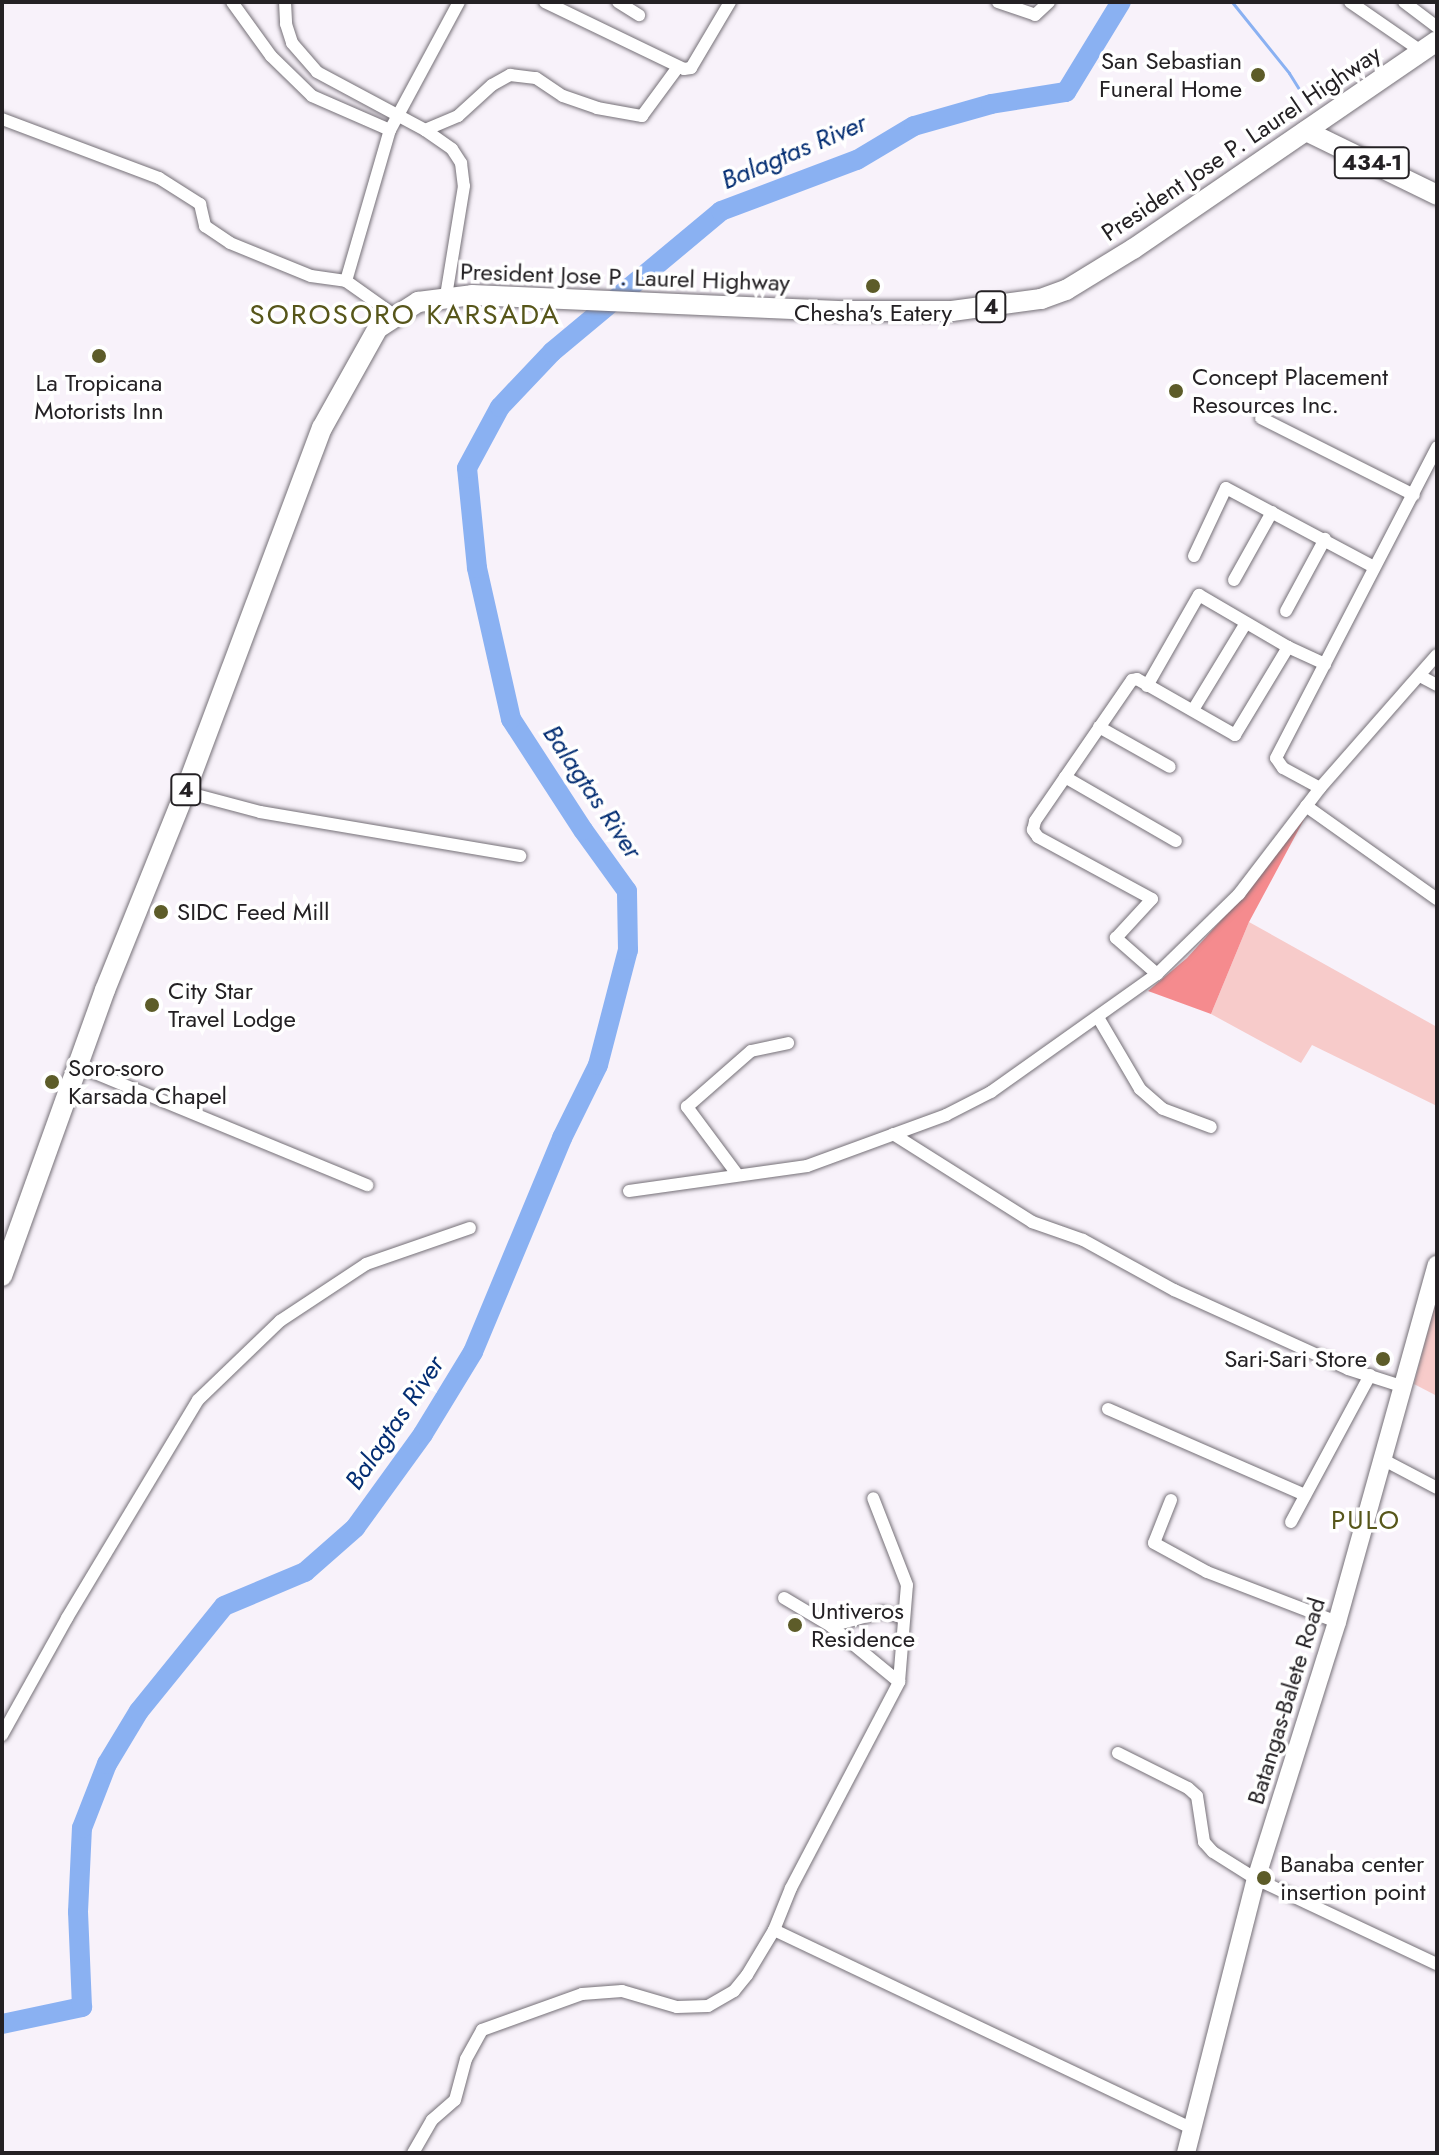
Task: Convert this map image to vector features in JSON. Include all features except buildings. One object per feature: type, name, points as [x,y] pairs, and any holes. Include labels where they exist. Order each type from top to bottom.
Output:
[{"type":"main road","name":"President Jose P. Laurel Highway","points":[[2,1276],[78,1066],[322,428],[378,328],[418,302],[446,296],[952,311],[1041,299],[1066,290],[1133,249],[1429,46]]},
{"type":"main road","name":"434-1","points":[[1306,131],[1437,195]]},
{"type":"main road","name":"Batangas-Balete Road","points":[[1186,2153],[1256,1879],[1337,1622],[1437,1265]]},
{"type":"street","points":[[232,2],[271,56],[312,96],[390,130]]},
{"type":"street","points":[[285,2],[286,24],[292,43],[317,72],[425,130],[452,149],[461,163],[464,186],[446,296]]},
{"type":"street","points":[[346,281],[390,130],[459,2]]},
{"type":"street","points":[[545,2],[678,67],[691,68],[730,2]]},
{"type":"street","points":[[618,2],[639,15]]},
{"type":"street","points":[[998,2],[1035,15],[1049,2]]},
{"type":"street","points":[[1350,2],[1429,46]]},
{"type":"street","points":[[1404,2],[1437,27]]},
{"type":"street","points":[[425,130],[458,116],[492,85],[510,75],[536,78],[563,96],[597,108],[642,116],[678,67]]},
{"type":"street","points":[[2,119],[159,178],[200,204],[205,226],[230,243],[311,276],[346,281],[394,315]]},
{"type":"street","points":[[1261,418],[1414,495]]},
{"type":"street","points":[[1320,788],[1283,768],[1276,758],[1437,447]]},
{"type":"street","points":[[1194,556],[1226,488],[1374,567]]},
{"type":"street","points":[[1234,580],[1272,512]]},
{"type":"street","points":[[1286,611],[1325,539]]},
{"type":"street","points":[[1147,686],[1199,595],[1288,647],[1325,664]]},
{"type":"street","points":[[1193,710],[1246,623]]},
{"type":"street","points":[[1157,974],[1116,938],[1150,905],[1152,899],[1148,893],[1038,837],[1033,830],[1035,821],[1132,680],[1137,679],[1235,735],[1288,647]]},
{"type":"street","points":[[629,1191],[807,1166],[946,1115],[991,1092],[1099,1019],[1157,974],[1239,894],[1320,788],[1437,655]]},
{"type":"street","points":[[1420,676],[1437,685]]},
{"type":"street","points":[[1099,727],[1170,767]]},
{"type":"street","points":[[1065,777],[1176,841]]},
{"type":"street","points":[[185,792],[260,812],[520,856]]},
{"type":"street","points":[[1306,806],[1437,899]]},
{"type":"street","points":[[1099,1019],[1140,1089],[1163,1109],[1211,1127]]},
{"type":"street","points":[[737,1174],[687,1107],[751,1051],[788,1043]]},
{"type":"street","points":[[78,1066],[367,1185]]},
{"type":"street","points":[[893,1134],[1032,1222],[1083,1240],[1174,1290],[1348,1369],[1404,1387]]},
{"type":"street","points":[[2,1735],[67,1618],[198,1400],[280,1321],[366,1264],[470,1228]]},
{"type":"street","points":[[1291,1522],[1370,1375]]},
{"type":"street","points":[[1108,1409],[1305,1495]]},
{"type":"street","points":[[1382,1459],[1437,1488]]},
{"type":"street","points":[[413,2153],[432,2120],[455,2100],[466,2059],[482,2030],[582,1994],[622,1991],[677,2007],[708,2006],[734,1991],[774,1930],[791,1888],[899,1682],[907,1585],[873,1498]]},
{"type":"street","points":[[1171,1500],[1154,1543],[1207,1572],[1337,1622]]},
{"type":"street","points":[[784,1598],[831,1626],[899,1682]]},
{"type":"street","points":[[831,1626],[882,1612],[902,1617]]},
{"type":"street","points":[[1118,1753],[1188,1788],[1200,1802],[1204,1842],[1256,1879],[1437,1964]]},
{"type":"street","points":[[774,1930],[1193,2129]]},
{"type":"shaded area","points":[[1307,814],[1249,922],[1211,1014],[1148,991],[1187,958],[1244,895]]},
{"type":"shaded area","points":[[1249,922],[1437,1027],[1437,1106],[1312,1045],[1301,1063],[1211,1014]]},
{"type":"shaded area","points":[[1437,1297],[1437,1396],[1414,1384]]},
{"type":"waterway","name":"Balagtas River","points":[[2,2024],[82,2007],[78,1912],[82,1828],[107,1764],[139,1711],[224,1606],[305,1572],[355,1528],[423,1434],[473,1352],[562,1138],[598,1065],[628,950],[627,891],[511,719],[477,568],[467,468],[500,407],[552,352],[721,211],[857,160],[914,126],[991,104],[1066,92],[1121,2]]},
{"type":"waterway","points":[[1232,2],[1289,73],[1309,105]]},
{"type":"place","name":"San Sebastian Funeral Home","points":[[1258,75]]},
{"type":"place","name":"Chesha's Eatery","points":[[873,286]]},
{"type":"place","name":"La Tropicana Motorists Inn","points":[[99,356]]},
{"type":"place","name":"Concept Placement Resources Inc.","points":[[1176,391]]},
{"type":"place","name":"SIDC Feed Mill","points":[[161,912]]},
{"type":"place","name":"City Star Travel Lodge","points":[[152,1005]]},
{"type":"place","name":"Soro-soro Karsada Chapel","points":[[52,1082]]},
{"type":"place","name":"Sari-Sari Store","points":[[1383,1359]]},
{"type":"place","name":"Untiveros Residence","points":[[795,1625]]},
{"type":"place","name":"Banaba center insertion point","points":[[1264,1878]]},
{"type":"district","name":"SOROSORO KARSADA","points":[[405,315]]},
{"type":"district","name":"PULO","points":[[1366,1521]]}]
